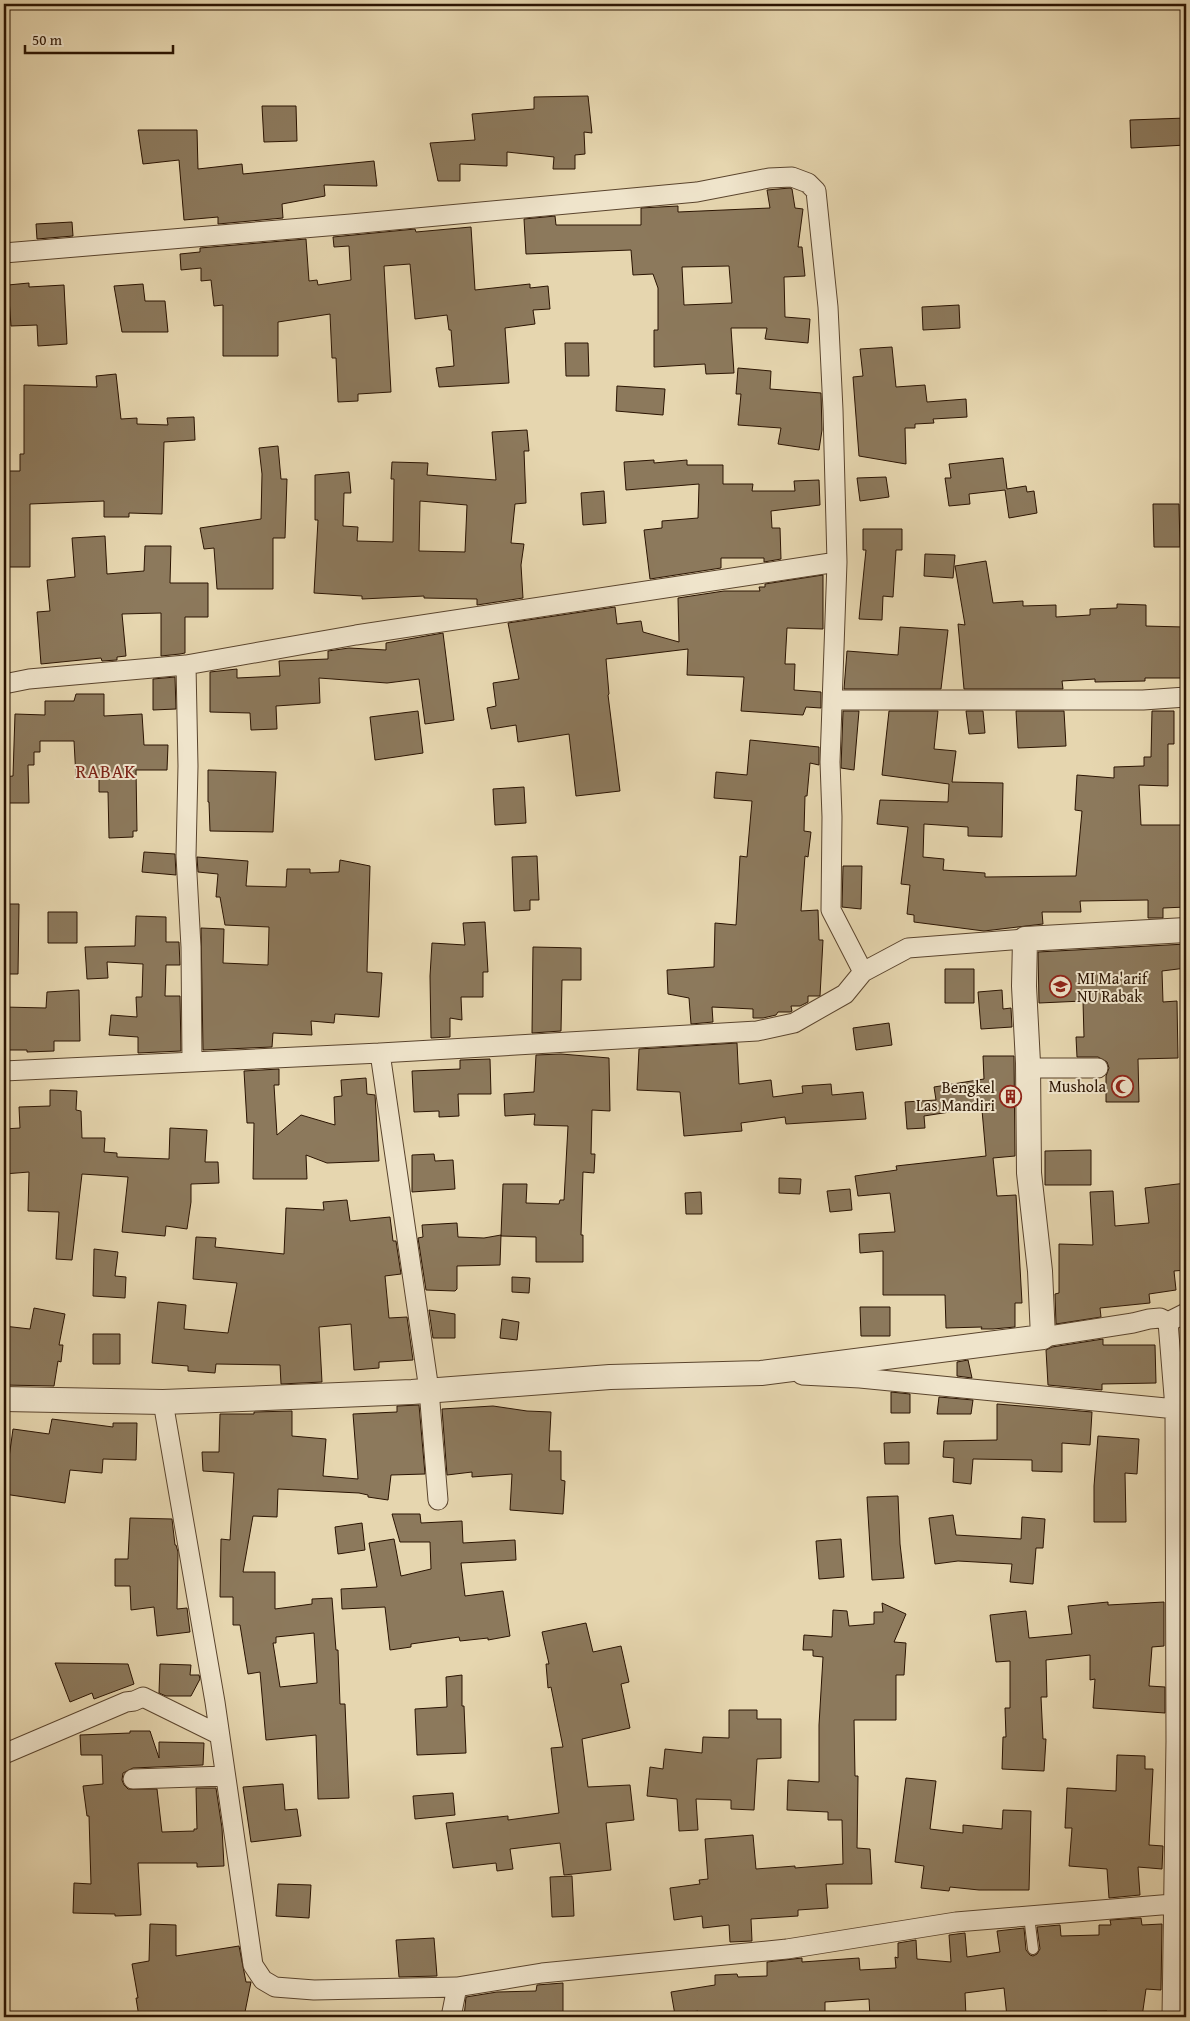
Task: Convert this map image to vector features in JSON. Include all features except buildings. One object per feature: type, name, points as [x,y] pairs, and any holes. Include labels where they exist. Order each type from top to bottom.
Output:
[{"type":"street","points":[[4,252],[697,192],[751,180],[792,177],[808,183],[816,191],[828,307],[833,410],[837,562],[834,700],[830,762],[832,818],[831,910],[863,972]]},
{"type":"street","points":[[4,684],[28,679],[186,665],[356,635],[837,562]]},
{"type":"street","points":[[186,665],[188,766],[186,856],[191,947],[192,1061]]},
{"type":"street","points":[[834,700],[1134,700],[1186,697]]},
{"type":"street","points":[[4,1071],[757,1032],[794,1023],[845,994],[863,972],[908,948],[1186,930]]},
{"type":"street","points":[[1025,939],[1024,986],[1028,1068],[1029,1173],[1040,1271],[1043,1337]]},
{"type":"street","points":[[380,1053],[429,1390],[438,1500]]},
{"type":"street","points":[[1028,1068],[1098,1068]]},
{"type":"street","points":[[1168,1322],[1186,1314]]},
{"type":"street","points":[[760,1373],[1043,1337],[1149,1319],[1160,1318],[1168,1322]]},
{"type":"street","points":[[1168,1322],[1181,1409],[1180,1903],[1172,2017]]},
{"type":"street","points":[[4,1399],[163,1402],[429,1390],[610,1378],[760,1373],[860,1378],[1181,1409]]},
{"type":"street","points":[[163,1402],[225,1776],[252,1965],[263,1980],[274,1987],[314,1990],[457,1987],[542,1972],[787,1949],[956,1922],[1180,1903]]},
{"type":"street","points":[[4,1754],[126,1702],[143,1697],[218,1734]]},
{"type":"street","points":[[133,1779],[225,1776]]},
{"type":"street","points":[[451,2017],[457,1987]]},
{"type":"lane","points":[[1029,1916],[1034,1950]]},
{"type":"place","name":"MI Ma'arif NU Rabak","points":[[1061,987]]},
{"type":"place","name":"Mushola","points":[[1122,1086]]},
{"type":"place","name":"Bengkel Las Mandiri","points":[[1011,1096]]},
{"type":"district","name":"RABAK","points":[[106,771]]}]
